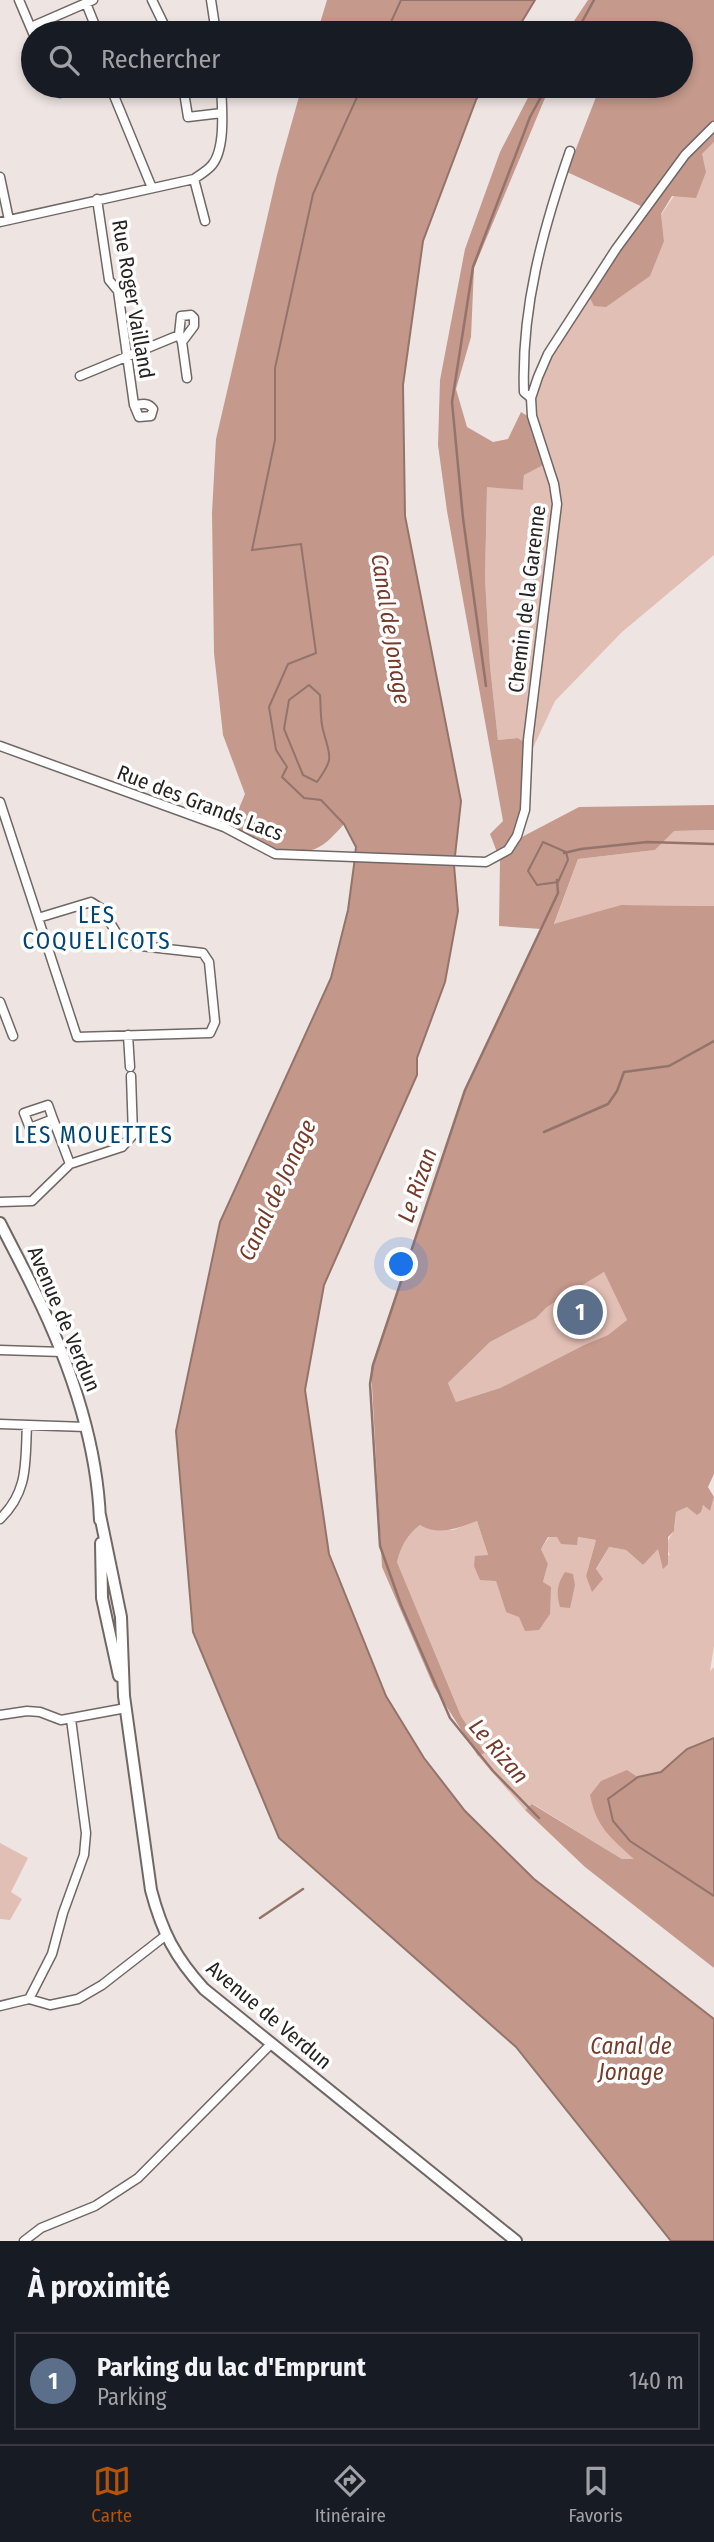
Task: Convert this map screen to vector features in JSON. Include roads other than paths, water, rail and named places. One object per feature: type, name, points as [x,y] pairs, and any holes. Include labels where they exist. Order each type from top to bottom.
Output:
[{"type":"main road","name":"Avenue de Verdun","points":[[0,1225],[62,1352],[86,1427],[100,1515],[121,1617],[124,1696],[150,1890],[165,1936],[187,1970],[204,1989],[516,2241]]},
{"type":"street","points":[[19,0],[28,21]]},
{"type":"street","points":[[152,0],[162,21]]},
{"type":"street","points":[[211,0],[214,21]]},
{"type":"street","points":[[50,21],[89,2],[95,21]]},
{"type":"street","points":[[115,98],[152,188]]},
{"type":"street","points":[[185,98],[188,117],[222,113]]},
{"type":"street","points":[[0,177],[5,221],[194,179],[212,165],[217,155],[221,98]]},
{"type":"street","points":[[531,398],[548,354],[616,249],[685,155],[714,126]]},
{"type":"street","name":"Chemin de la Garenne","points":[[478,861],[486,862],[508,850],[517,836],[525,810],[528,740],[557,504],[554,484],[532,416],[531,398],[524,392],[526,322],[536,264],[550,208],[570,151]]},
{"type":"street","points":[[194,179],[205,221]]},
{"type":"street","name":"Rue Roger Vailland","points":[[97,199],[109,280],[118,290],[134,405]]},
{"type":"street","points":[[80,376],[180,338],[187,378]]},
{"type":"street","name":"Rue des Grands Lacs","points":[[0,746],[224,827],[275,854],[478,861]]},
{"type":"street","points":[[0,802],[38,918],[77,1037],[210,1033],[215,1022],[209,962],[203,953],[123,944],[102,909],[91,902],[38,918]]},
{"type":"street","points":[[0,1002],[13,1036]]},
{"type":"street","points":[[0,1202],[32,1201],[70,1164],[122,1147],[133,1135],[128,1035]]},
{"type":"street","points":[[52,1119],[70,1164]]},
{"type":"street","points":[[0,1350],[62,1352]]},
{"type":"street","points":[[0,1424],[86,1427]]},
{"type":"street","points":[[0,1519],[18,1498],[24,1478],[27,1425]]},
{"type":"street","points":[[0,1715],[40,1712],[61,1720],[126,1708]]},
{"type":"street","points":[[29,1999],[52,1954],[63,1913],[84,1855],[86,1833],[71,1719]]},
{"type":"street","points":[[0,2006],[29,1999],[50,2005],[78,1999],[102,1985],[165,1936]]},
{"type":"street","points":[[24,2241],[41,2228],[95,2206],[138,2178],[271,2044]]},
{"type":"water","points":[[401,0],[535,0],[522,21],[391,21]]},
{"type":"water","name":"Canal de Jonage","points":[[357,98],[477,98],[423,241],[403,385],[405,516],[461,801],[454,865],[458,911],[445,982],[417,1058],[417,1075],[324,1285],[305,1390],[329,1554],[386,1696],[424,1758],[465,1811],[534,1879],[714,2019],[714,2241],[671,2241],[516,2047],[279,1838],[193,1632],[176,1431],[220,1222],[331,978],[348,910],[356,847],[344,824],[321,800],[304,798],[282,777],[287,767],[276,750],[269,707],[288,664],[316,653],[301,544],[252,550],[275,440],[275,368],[313,194]],"holes":[[[309,685],[320,695],[322,726],[329,762],[317,782],[303,775],[284,729],[289,700]]]},
{"type":"water","points":[[543,842],[566,852],[568,860],[558,882],[537,885],[528,871]]},
{"type":"water","points":[[714,1738],[714,1896],[630,1841],[613,1821],[608,1799],[638,1777],[661,1772],[687,1749]]},
{"type":"waterway","points":[[583,21],[594,0]]},
{"type":"waterway","points":[[486,686],[463,518],[452,402],[473,267],[530,117],[540,98]]},
{"type":"waterway","name":"Le Rizan","points":[[564,853],[647,842],[714,844]]},
{"type":"waterway","name":"Le Rizan","points":[[539,1818],[493,1771],[450,1718],[401,1605],[380,1546],[370,1384],[373,1365],[465,1090],[558,893],[557,880]]},
{"type":"waterway","points":[[544,1132],[608,1104],[617,1091],[624,1072],[669,1066],[714,1041]]},
{"type":"waterway","points":[[260,1918],[303,1889]]},
{"type":"place","name":"Parking du lac d'Emprunt","points":[[580,1312]]},
{"type":"district","name":"LES COQUELICOTS","points":[[97,928]]},
{"type":"district","name":"LES MOUETTES","points":[[94,1135]]}]
